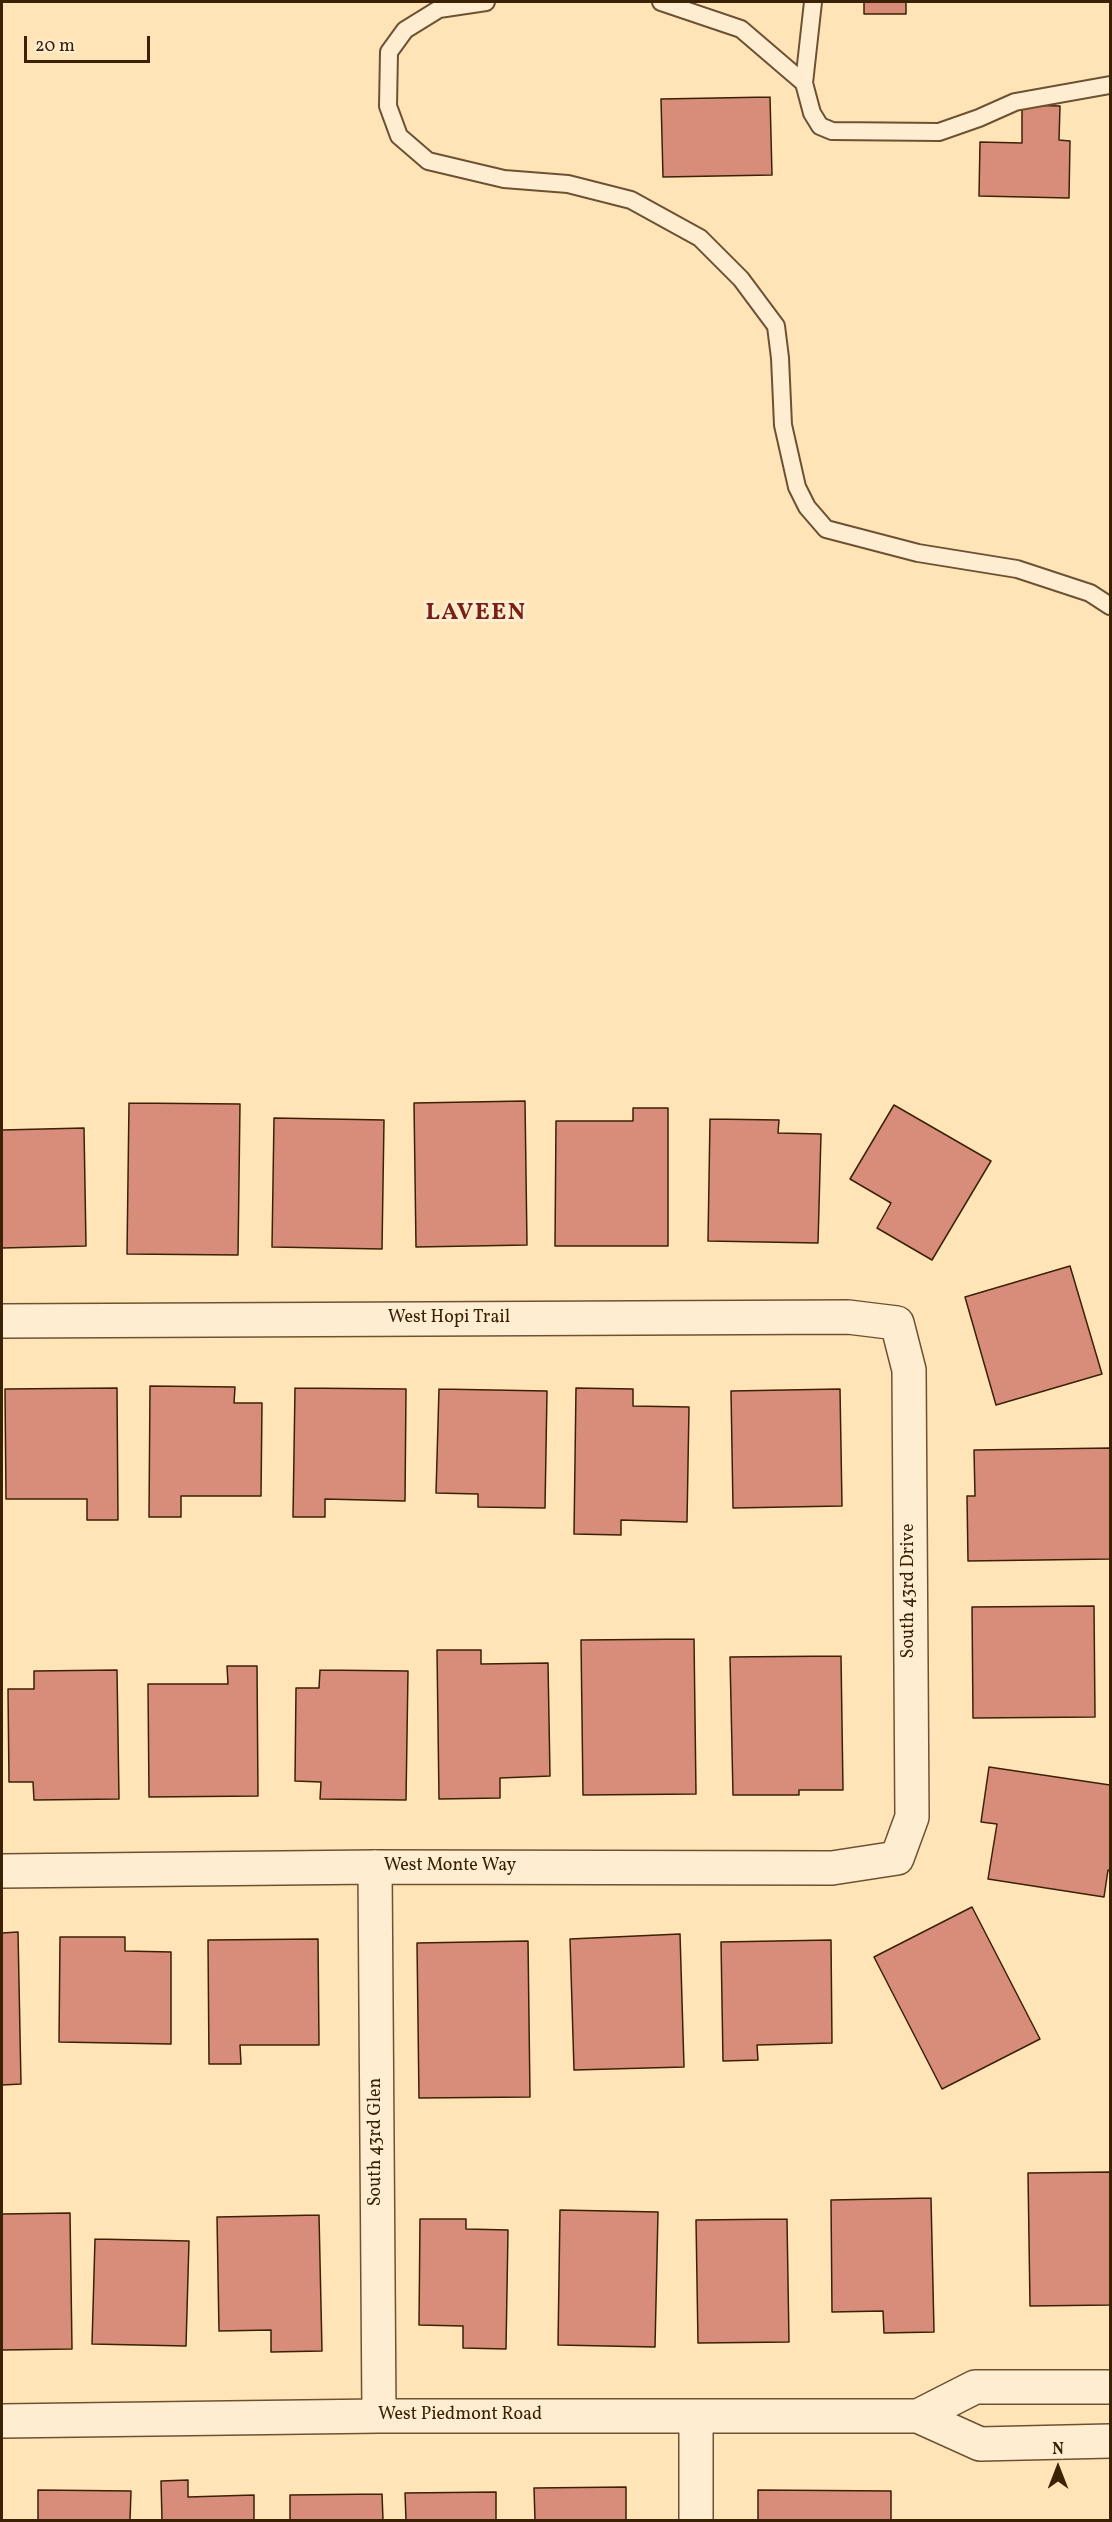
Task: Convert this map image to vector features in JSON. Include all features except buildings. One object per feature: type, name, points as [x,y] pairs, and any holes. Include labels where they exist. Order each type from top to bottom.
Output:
[{"type":"street","name":"West Hopi Trail","points":[[2,1321],[848,1317],[897,1323]]},
{"type":"street","name":"South 43rd Drive","points":[[897,1323],[909,1370],[912,1806],[912,1818],[897,1858]]},
{"type":"street","name":"West Monte Way","points":[[2,1871],[375,1867],[832,1868],[897,1858]]},
{"type":"street","name":"South 43rd Glen","points":[[375,1867],[379,2416]]},
{"type":"street","points":[[918,2416],[975,2387],[1110,2387]]},
{"type":"street","name":"West Piedmont Road","points":[[2,2421],[379,2416],[918,2416]]},
{"type":"street","points":[[696,2416],[696,2520]]},
{"type":"street","points":[[918,2416],[980,2444],[1110,2441]]},
{"type":"lane","points":[[486,2],[439,9],[405,30],[389,52],[388,106],[399,136],[428,161],[504,179],[568,184],[631,200],[700,238],[741,279],[776,326],[783,425],[797,487],[807,507],[826,529],[918,554],[1017,569],[1090,593],[1110,606]]},
{"type":"lane","points":[[661,2],[741,29],[804,83]]},
{"type":"lane","points":[[813,2],[804,83],[812,113],[820,126],[832,131],[939,132],[1015,102],[1110,85]]},
{"type":"district","name":"LAVEEN","points":[[476,615]]}]
